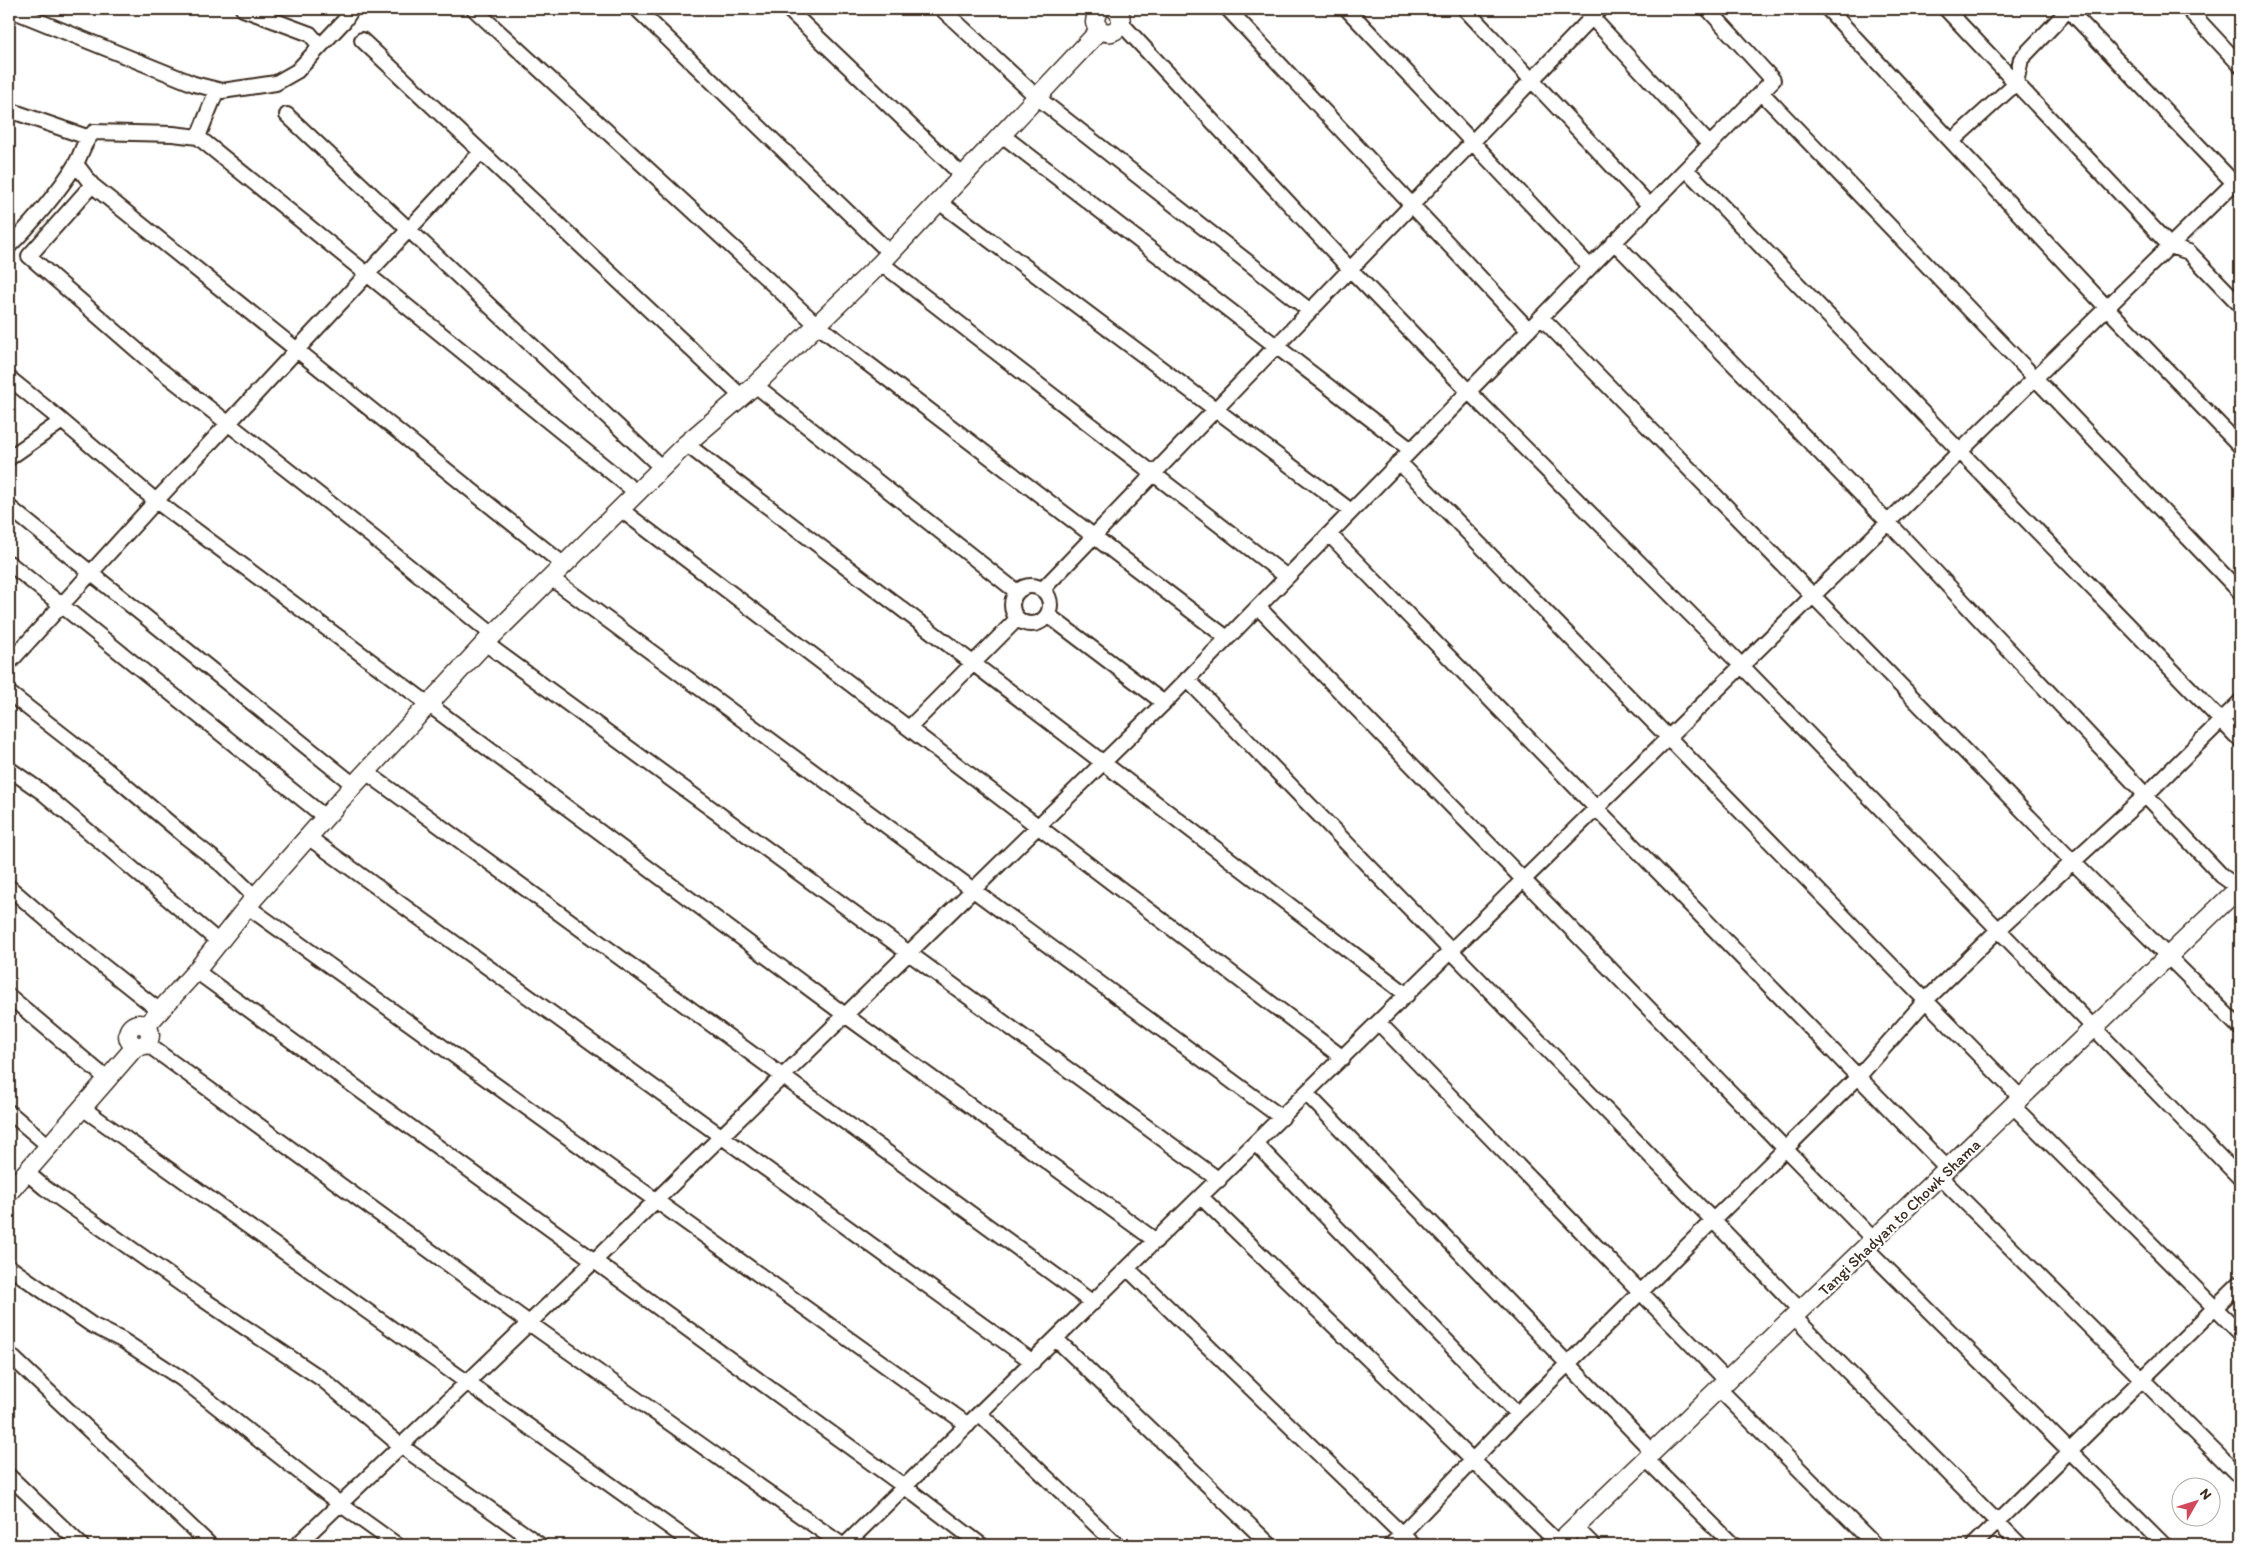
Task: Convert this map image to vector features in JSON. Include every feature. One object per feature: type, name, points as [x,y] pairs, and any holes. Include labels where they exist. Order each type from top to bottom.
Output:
[{"type":"main road","points":[[1097,15],[1105,33],[1115,31],[1117,12]]},
{"type":"main road","points":[[9,1192],[106,1078],[143,1039],[161,1012],[252,902],[366,772],[489,640],[636,493],[686,444],[748,390],[886,258],[1038,98],[1097,15]]},
{"type":"main road","name":"Tangi Shadyan to Chowk Shama","points":[[1557,1544],[2240,888]]},
{"type":"street","points":[[9,9],[194,84],[222,91],[276,83],[297,71],[344,21],[352,9]]},
{"type":"street","points":[[243,9],[310,34],[320,46]]},
{"type":"street","points":[[474,9],[816,324],[1227,638]]},
{"type":"street","points":[[637,9],[886,258],[1153,474],[1287,577]]},
{"type":"street","points":[[788,9],[963,176]]},
{"type":"street","points":[[942,9],[1038,98],[1310,310]]},
{"type":"street","points":[[1228,9],[1529,330]]},
{"type":"street","points":[[1347,9],[1590,267]]},
{"type":"street","points":[[1465,9],[1650,206]]},
{"type":"street","points":[[297,1545],[594,1261],[1164,703],[1773,80],[1708,9]]},
{"type":"street","points":[[1828,9],[2107,308],[2240,446]]},
{"type":"street","points":[[1946,9],[2170,246],[2189,252],[2240,305]]},
{"type":"street","points":[[143,1039],[529,1323],[844,1545],[906,1487],[1743,667],[2237,180],[2068,9],[2021,59],[2016,83],[1952,142]]},
{"type":"street","points":[[2188,9],[2240,65]]},
{"type":"street","points":[[1117,12],[1350,268],[1468,391],[1743,667],[2240,1178]]},
{"type":"street","points":[[1043,589],[1531,79],[1592,12],[1710,144]]},
{"type":"street","points":[[362,40],[481,152],[748,390],[1016,592]]},
{"type":"street","points":[[198,137],[217,90]]},
{"type":"street","points":[[1761,92],[2240,592]]},
{"type":"street","points":[[9,110],[87,137]]},
{"type":"street","points":[[287,115],[662,468]]},
{"type":"street","points":[[636,493],[198,137],[173,134],[94,132],[87,137],[76,164],[10,244],[29,256],[154,365],[375,539],[489,640],[908,953],[1219,1180]]},
{"type":"street","points":[[1002,135],[1411,450]]},
{"type":"street","points":[[10,658],[61,606],[156,501],[481,152]]},
{"type":"street","points":[[76,164],[92,185],[564,565]]},
{"type":"street","points":[[1686,169],[2240,740]]},
{"type":"street","points":[[29,256],[92,185]]},
{"type":"street","points":[[939,202],[1351,511]]},
{"type":"street","points":[[1614,242],[1889,523],[2222,876],[2240,888]]},
{"type":"street","points":[[1541,317],[2072,861],[2170,956],[2240,1028]]},
{"type":"street","points":[[9,378],[62,420],[156,501],[845,1015],[1156,1241]]},
{"type":"street","points":[[9,458],[62,420]]},
{"type":"street","points":[[686,444],[1407,995]]},
{"type":"street","points":[[1399,462],[1926,1000],[2018,1103],[2240,1333]]},
{"type":"street","points":[[9,506],[354,785]]},
{"type":"street","points":[[620,509],[1343,1058]]},
{"type":"street","points":[[1329,534],[1858,1076],[1944,1173],[2142,1379],[2240,1477]]},
{"type":"street","points":[[9,563],[326,818]]},
{"type":"street","points":[[551,578],[1282,1118]]},
{"type":"street","points":[[1029,586],[1043,589],[1050,601],[1048,615],[1037,624],[1023,623],[1017,619],[1012,606],[1016,592],[1029,586]]},
{"type":"street","points":[[1258,607],[1785,1148],[1870,1244],[2070,1451],[2164,1545]]},
{"type":"street","points":[[1048,615],[1164,703]]},
{"type":"street","points":[[908,728],[1017,619]]},
{"type":"street","points":[[1187,679],[1712,1219],[1797,1314],[2020,1545]]},
{"type":"street","points":[[9,693],[96,761],[186,838],[222,865],[252,902],[656,1200],[968,1425]]},
{"type":"street","points":[[1391,1545],[1517,1414],[1858,1076],[1926,1000],[2072,861],[2146,795],[2240,702]]},
{"type":"street","points":[[9,768],[42,792],[219,942]]},
{"type":"street","points":[[366,772],[1093,1303]]},
{"type":"street","points":[[308,837],[1033,1362]]},
{"type":"street","points":[[9,887],[68,938],[161,1012]]},
{"type":"street","points":[[196,971],[906,1487],[981,1545]]},
{"type":"street","points":[[9,996],[106,1078]]},
{"type":"street","points":[[1379,1023],[1641,1292],[1723,1385],[1875,1545]]},
{"type":"street","points":[[1307,1094],[1569,1364],[1733,1545]]},
{"type":"street","points":[[81,1107],[695,1545]]},
{"type":"street","points":[[9,1112],[49,1146]]},
{"type":"street","points":[[1256,1144],[1517,1414]]},
{"type":"street","points":[[26,1172],[45,1188],[201,1298],[322,1379],[401,1446],[540,1545]]},
{"type":"street","points":[[1201,1197],[1557,1544]]},
{"type":"street","points":[[9,1267],[92,1325],[122,1340],[182,1379],[340,1504],[397,1545]]},
{"type":"street","points":[[1128,1269],[1414,1545]]},
{"type":"street","points":[[1974,1545],[2240,1283]]},
{"type":"street","points":[[1056,1339],[1270,1545]]},
{"type":"street","points":[[9,1354],[210,1545]]},
{"type":"street","points":[[980,1414],[1117,1545]]},
{"type":"street","points":[[9,1476],[80,1545]]},
{"type":"street","points":[[1575,1527],[1593,1545]]}]
